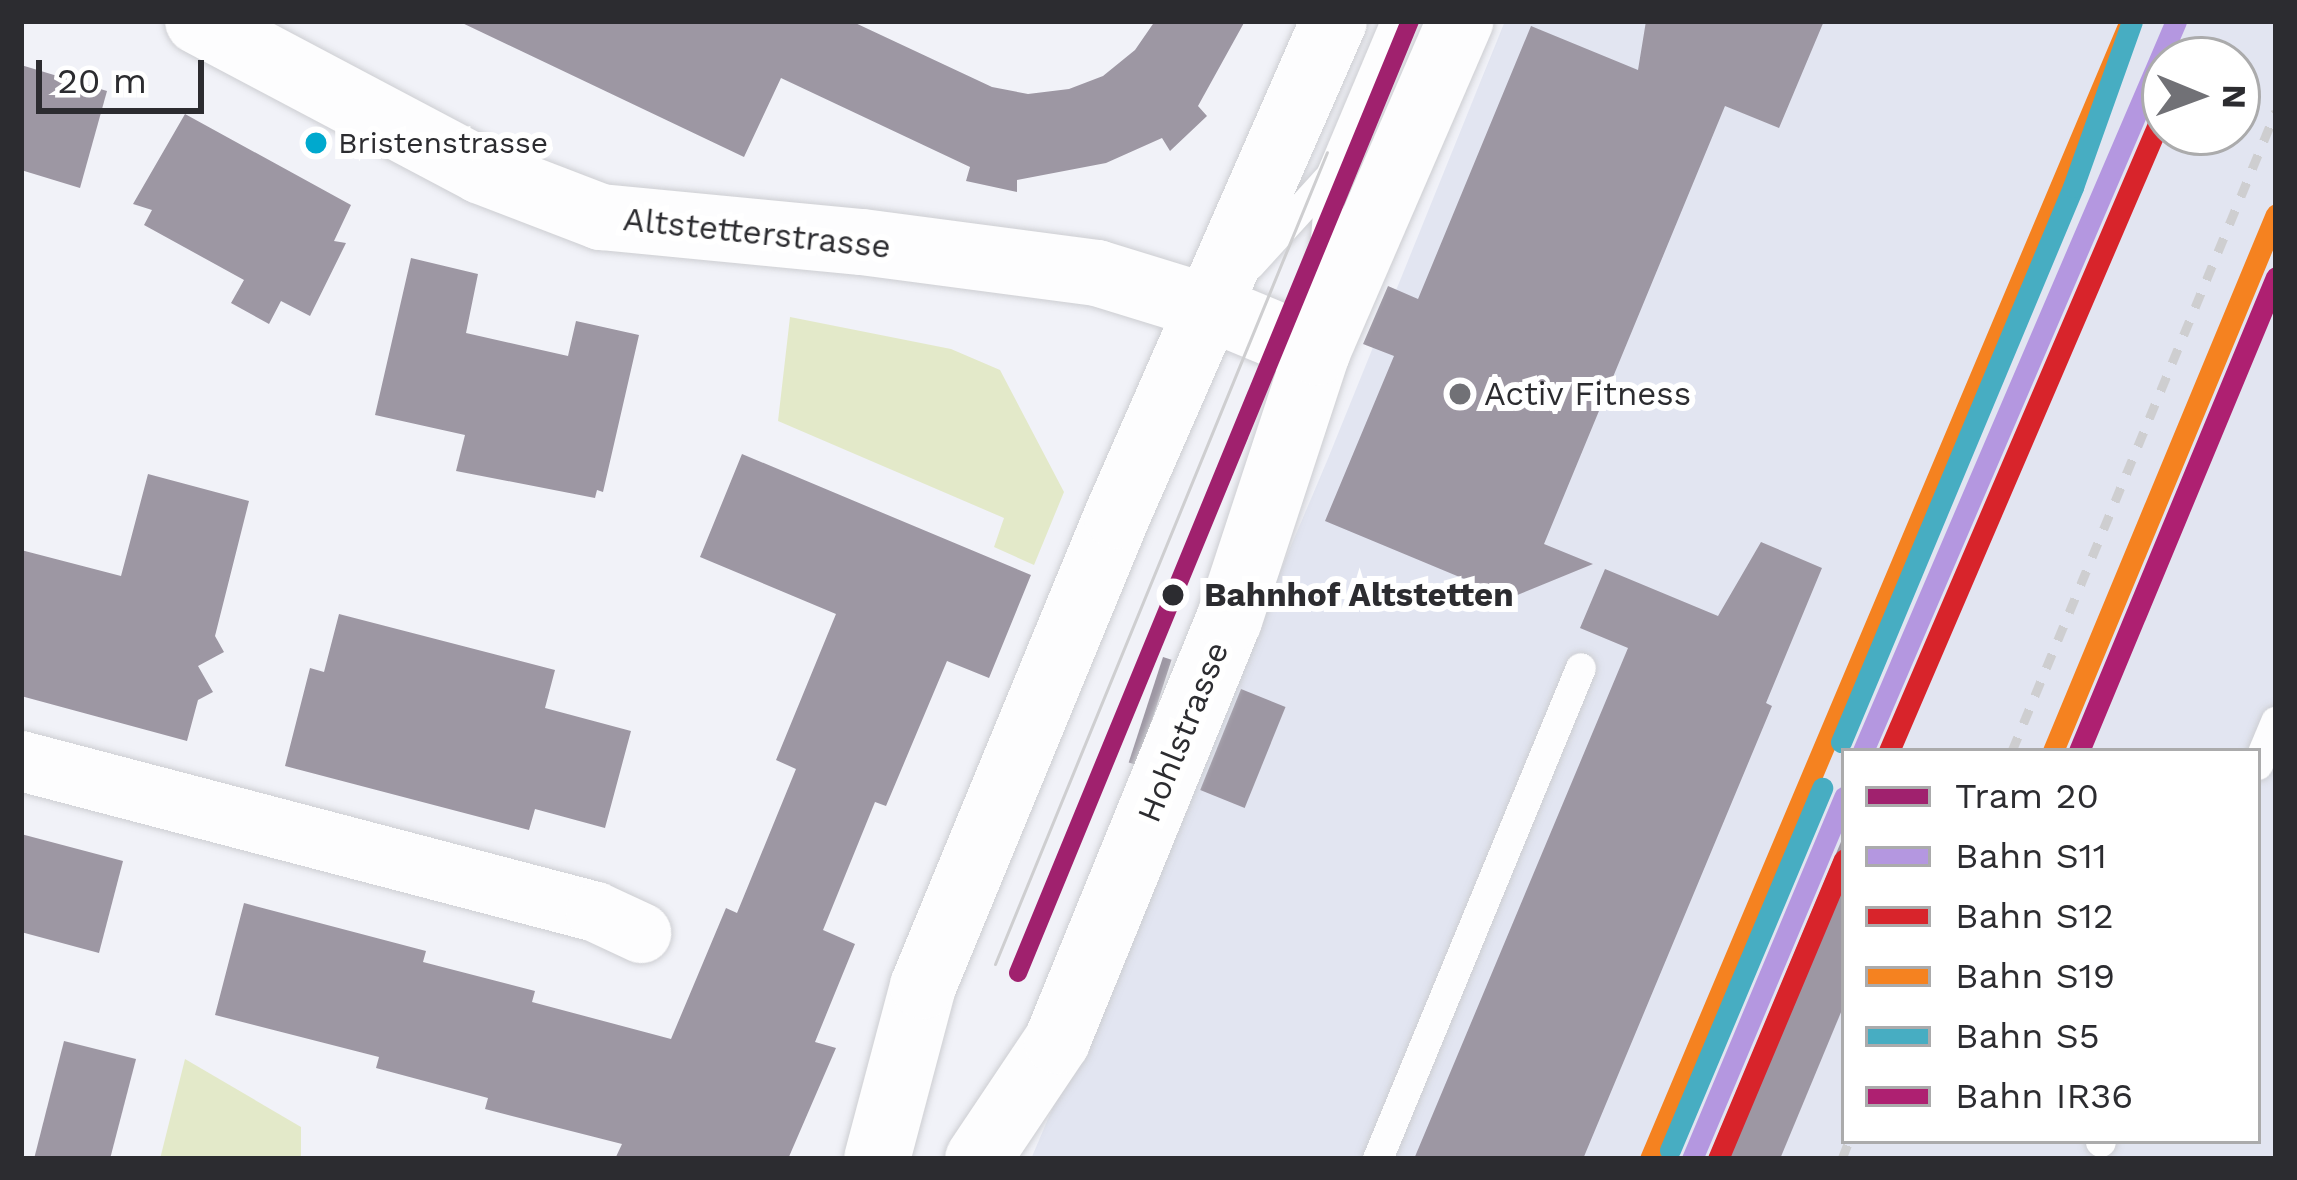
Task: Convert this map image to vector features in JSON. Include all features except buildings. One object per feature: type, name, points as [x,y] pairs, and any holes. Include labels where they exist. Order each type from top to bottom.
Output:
[{"type":"street","name":"Altstetterstrasse","points":[[198,21],[481,172],[602,217],[862,242],[1097,273],[1211,308],[1317,352]]},
{"type":"street","points":[[877,1159],[922,986],[1117,516],[1334,21]]},
{"type":"street","name":"Hohlstrasse","points":[[978,1159],[1057,1041],[1229,620],[1317,352],[1460,21]]},
{"type":"street","points":[[21,761],[596,912],[641,933]]},
{"type":"lane","points":[[1317,352],[1331,176],[1396,21]]},
{"type":"lane","points":[[1211,308],[1331,176]]},
{"type":"lane","points":[[1378,1159],[1581,668]]},
{"type":"lane","points":[[2261,758],[2276,722]]},
{"type":"shaded area","points":[[1505,21],[2276,21],[2276,1159],[1031,1159],[1327,461]]},
{"type":"green space","points":[[790,317],[951,349],[1000,370],[1064,492],[1034,565],[994,547],[1004,518],[778,421]]},
{"type":"green space","points":[[185,1059],[301,1127],[301,1159],[160,1159]]},
{"type":"tram line","name":"20","points":[[1018,973],[1410,21]]},
{"type":"tram line","points":[[995,964],[1327,152]]},
{"type":"railway","points":[[2013,748],[2276,111]]},
{"type":"railway","points":[[1842,1159],[1848,1144]]},
{"type":"rail line","name":"S19","points":[[1650,1159],[2130,21]]},
{"type":"rail line","name":"S5","points":[[1841,742],[2073,187],[2132,21]]},
{"type":"rail line","name":"S11","points":[[1864,748],[2176,21]]},
{"type":"rail line","name":"S12","points":[[1890,748],[2144,156]]},
{"type":"rail line","name":"S19","points":[[2054,748],[2276,214]]},
{"type":"rail line","name":"IR36","points":[[2080,748],[2276,277]]},
{"type":"rail line","name":"S5","points":[[1670,1150],[1822,788]]},
{"type":"rail line","name":"S11","points":[[1692,1159],[1841,804]]},
{"type":"rail line","name":"S12","points":[[1718,1159],[1841,866]]},
{"type":"place","name":"Bristenstrasse","points":[[316,143]]},
{"type":"place","name":"Activ Fitness","points":[[1460,394]]},
{"type":"place","name":"Bahnhof Altstetten","points":[[1173,595]]}]
